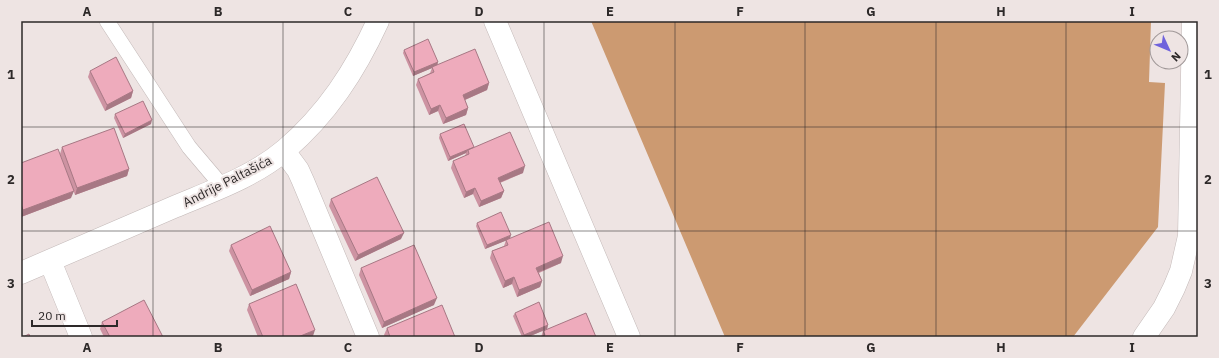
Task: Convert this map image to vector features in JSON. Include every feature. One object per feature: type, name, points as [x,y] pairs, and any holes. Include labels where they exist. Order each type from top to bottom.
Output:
[{"type":"street","name":"Andrije Paltašića","points":[[21,273],[222,186],[263,166],[284,151],[322,115],[350,74],[378,21]]},
{"type":"street","points":[[495,21],[629,337]]},
{"type":"street","points":[[1144,337],[1164,308],[1174,288],[1193,237],[1193,21]]},
{"type":"street","points":[[284,151],[298,170],[303,181],[368,337]]},
{"type":"street","points":[[50,261],[81,337]]},
{"type":"lane","points":[[107,21],[189,147],[222,186]]},
{"type":"shaded area","points":[[591,21],[1151,21],[1151,30],[1149,30],[1149,82],[1165,83],[1158,227],[1073,337],[725,337]]},
{"type":"building","points":[[428,39],[438,62],[414,72],[404,50]]},
{"type":"building","points":[[475,49],[489,83],[463,95],[468,108],[446,118],[440,105],[431,109],[418,79],[434,72],[432,67]]},
{"type":"building","points":[[116,57],[133,91],[107,105],[90,71]]},
{"type":"building","points":[[143,101],[152,120],[125,134],[115,114]]},
{"type":"building","points":[[464,124],[474,147],[450,157],[440,134]]},
{"type":"building","points":[[114,128],[129,169],[77,188],[62,147]]},
{"type":"building","points":[[510,132],[525,166],[498,178],[504,191],[481,201],[475,188],[466,192],[453,161],[469,154],[468,150]]},
{"type":"building","points":[[58,149],[74,191],[23,210],[21,204],[21,163]]},
{"type":"building","points":[[377,177],[404,233],[358,255],[331,199]]},
{"type":"building","points":[[501,212],[511,235],[487,245],[477,223]]},
{"type":"building","points":[[549,222],[563,256],[536,268],[542,281],[519,290],[514,277],[505,281],[492,251],[508,245],[506,240]]},
{"type":"building","points":[[270,226],[291,272],[252,290],[231,245]]},
{"type":"building","points":[[414,245],[437,298],[384,322],[361,268]]},
{"type":"building","points":[[296,284],[315,330],[298,337],[263,337],[249,304]]},
{"type":"building","points":[[144,300],[163,337],[110,337],[102,322]]},
{"type":"building","points":[[539,302],[548,325],[524,335],[515,313]]},
{"type":"building","points":[[442,305],[455,337],[390,337],[387,328]]},
{"type":"building","points":[[586,313],[596,337],[541,337],[545,335],[543,331]]},
{"type":"building","points":[[29,334],[30,337],[23,337]]}]
